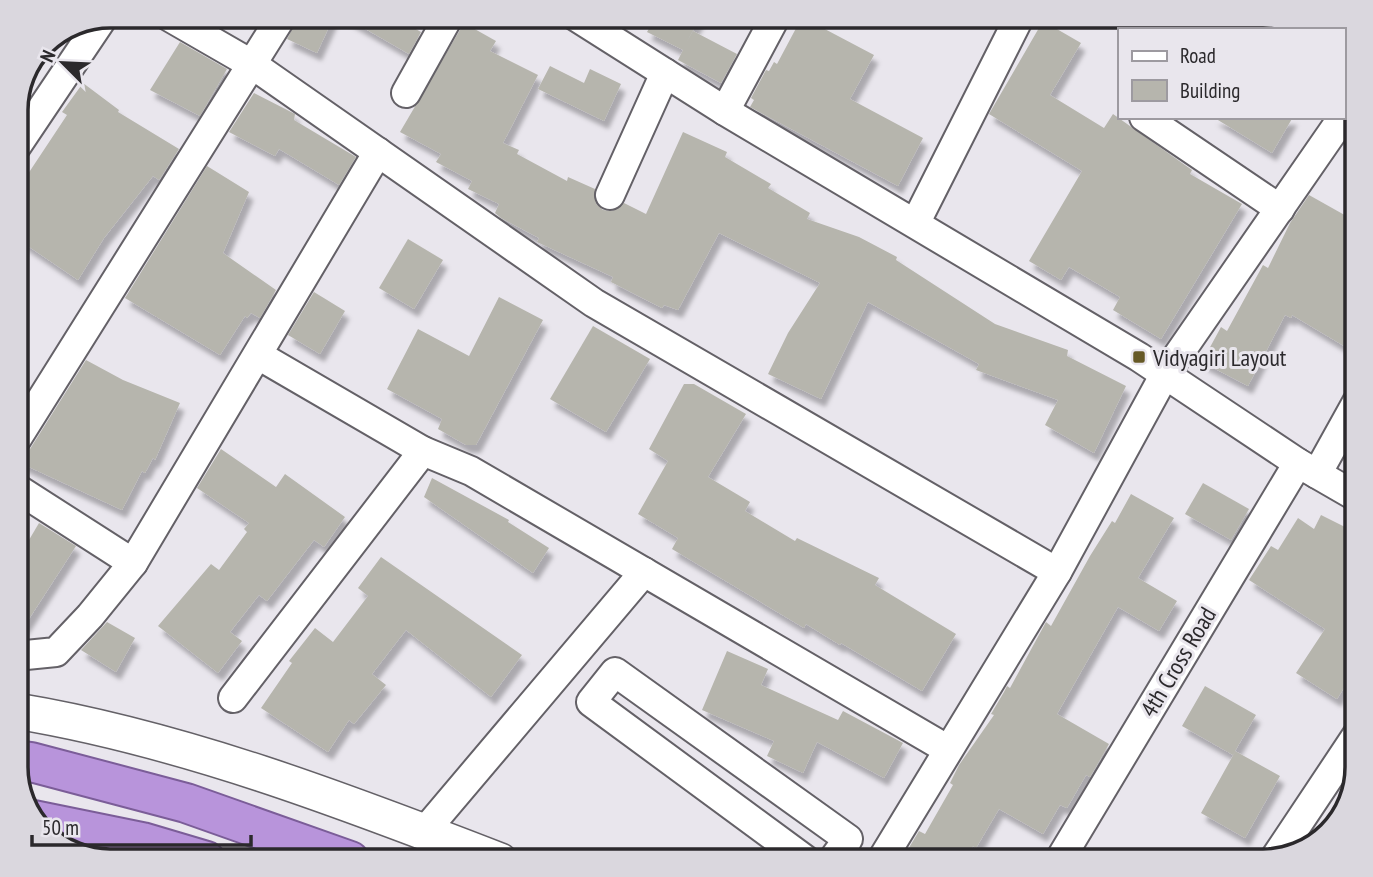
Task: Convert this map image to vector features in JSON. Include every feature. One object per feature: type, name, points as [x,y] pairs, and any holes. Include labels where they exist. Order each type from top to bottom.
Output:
[{"type":"highway","points":[[28,762],[186,803],[316,849]]},
{"type":"highway","points":[[50,823],[166,849]]},
{"type":"street","points":[[189,28],[253,65],[594,303],[1057,572]]},
{"type":"street","points":[[28,421],[275,28]]},
{"type":"street","points":[[406,93],[442,28]]},
{"type":"street","points":[[616,28],[665,73],[1165,374],[1345,490]]},
{"type":"street","points":[[725,111],[770,28]]},
{"type":"street","points":[[916,222],[1014,28]]},
{"type":"street","points":[[28,130],[95,30]]},
{"type":"street","points":[[610,195],[665,73]]},
{"type":"street","points":[[1147,119],[1280,209]]},
{"type":"street","points":[[888,849],[1057,572],[1165,374],[1342,119]]},
{"type":"street","points":[[28,655],[56,653],[90,617],[133,564],[378,152]]},
{"type":"street","points":[[258,355],[423,451],[471,471],[947,749]]},
{"type":"street","name":"4th Cross Road","points":[[1067,849],[1308,468],[1345,418]]},
{"type":"street","points":[[233,698],[423,451]]},
{"type":"street","points":[[28,496],[133,564]]},
{"type":"street","points":[[424,832],[644,572]]},
{"type":"street","points":[[571,657],[603,686]]},
{"type":"street","points":[[791,849],[591,702],[615,672],[848,839],[841,849]]},
{"type":"street","points":[[28,713],[73,721],[202,756],[469,849]]},
{"type":"street","points":[[1283,846],[1345,753]]},
{"type":"building","points":[[293,28],[328,28],[317,53],[287,39]]},
{"type":"building","points":[[364,28],[414,28],[421,32],[409,54]]},
{"type":"building","points":[[461,28],[473,28],[496,41],[490,51],[538,75],[503,143],[519,150],[517,154],[567,181],[568,177],[595,189],[596,204],[603,210],[612,211],[624,203],[646,214],[683,132],[727,152],[725,157],[771,184],[768,188],[810,213],[807,219],[859,237],[897,257],[896,260],[995,324],[1068,350],[1067,356],[1126,386],[1094,453],[1045,425],[1058,400],[976,370],[979,364],[868,302],[821,399],[768,374],[788,333],[820,283],[719,233],[678,310],[664,305],[662,308],[611,282],[613,277],[537,242],[539,238],[501,218],[495,213],[499,204],[468,189],[472,181],[436,162],[441,154],[400,132]]},
{"type":"building","points":[[649,28],[694,28],[686,43],[693,31],[737,54],[721,83],[678,60],[683,50],[647,32]]},
{"type":"building","points":[[796,28],[823,28],[874,55],[850,99],[923,138],[898,186],[750,107],[754,100],[751,98],[766,70],[769,71],[774,62],[777,64]]},
{"type":"building","points":[[1039,28],[1055,28],[1081,43],[1050,95],[1104,128],[1113,114],[1192,170],[1190,174],[1242,204],[1161,339],[1113,310],[1120,297],[1069,267],[1061,280],[1029,261],[1082,171],[989,114]]},
{"type":"building","points":[[180,42],[227,69],[200,116],[150,90]]},
{"type":"building","points":[[550,66],[584,83],[590,69],[621,84],[604,121],[538,89]]},
{"type":"building","points":[[83,83],[119,110],[118,112],[179,149],[159,180],[153,176],[104,238],[78,280],[28,246],[28,174],[67,115],[62,112]]},
{"type":"building","points":[[254,93],[295,114],[294,120],[356,157],[339,185],[279,149],[275,156],[229,132]]},
{"type":"building","points":[[1216,119],[1292,119],[1272,153]]},
{"type":"building","points":[[207,166],[249,192],[223,253],[276,290],[260,318],[251,313],[247,318],[245,316],[220,355],[125,298]]},
{"type":"building","points":[[1309,195],[1345,215],[1345,344],[1292,315],[1291,318],[1285,315],[1248,386],[1202,362],[1221,327],[1227,331],[1263,265],[1268,268],[1290,223]]},
{"type":"building","points":[[408,239],[443,260],[414,309],[379,288]]},
{"type":"building","points":[[314,292],[345,311],[320,354],[288,335]]},
{"type":"building","points":[[499,297],[543,320],[476,445],[466,445],[438,429],[442,419],[387,389],[418,329],[469,356]]},
{"type":"building","points":[[593,326],[650,359],[606,432],[550,399]]},
{"type":"building","points":[[86,360],[123,380],[180,403],[155,460],[153,458],[145,473],[142,471],[122,510],[28,467],[30,449]]},
{"type":"building","points":[[684,384],[694,384],[746,414],[708,477],[750,502],[745,511],[795,541],[797,538],[879,578],[875,585],[956,634],[922,691],[806,624],[804,628],[672,549],[678,538],[638,514],[668,461],[649,449]]},
{"type":"building","points":[[221,449],[276,487],[285,474],[345,517],[324,547],[314,540],[267,601],[259,595],[230,632],[242,641],[218,673],[158,626],[211,564],[219,570],[247,532],[244,529],[249,523],[197,488]]},
{"type":"building","points":[[432,478],[509,520],[508,522],[549,548],[533,573],[424,497]]},
{"type":"building","points":[[1203,483],[1249,509],[1231,540],[1185,514]]},
{"type":"building","points":[[1131,494],[1174,518],[1138,578],[1177,601],[1159,631],[1118,607],[1057,714],[1109,744],[1090,777],[1086,775],[1067,808],[1060,805],[1043,834],[999,809],[976,848],[908,849],[919,831],[925,834],[953,785],[950,783],[959,765],[994,715],[991,714],[1007,686],[1010,688],[1046,622],[1051,626],[1090,556],[1112,521],[1115,523]]},
{"type":"building","points":[[1321,515],[1345,527],[1345,686],[1337,699],[1296,673],[1325,629],[1249,580],[1271,546],[1278,550],[1298,518],[1314,529]]},
{"type":"building","points":[[39,523],[76,546],[28,620],[28,542]]},
{"type":"building","points":[[381,557],[522,655],[491,697],[406,630],[372,674],[386,685],[354,724],[349,720],[328,752],[261,708],[292,663],[289,661],[315,628],[333,642],[368,596],[358,588]]},
{"type":"building","points":[[107,622],[135,638],[116,672],[81,650]]},
{"type":"building","points":[[727,651],[768,669],[761,685],[838,720],[843,711],[903,743],[884,778],[817,742],[803,773],[767,756],[774,741],[702,710]]},
{"type":"building","points":[[1205,686],[1256,715],[1235,751],[1280,776],[1245,838],[1201,813],[1235,752],[1233,755],[1182,726]]},
{"type":"place","name":"Vidyagiri Layout","points":[[1139,357]]}]
